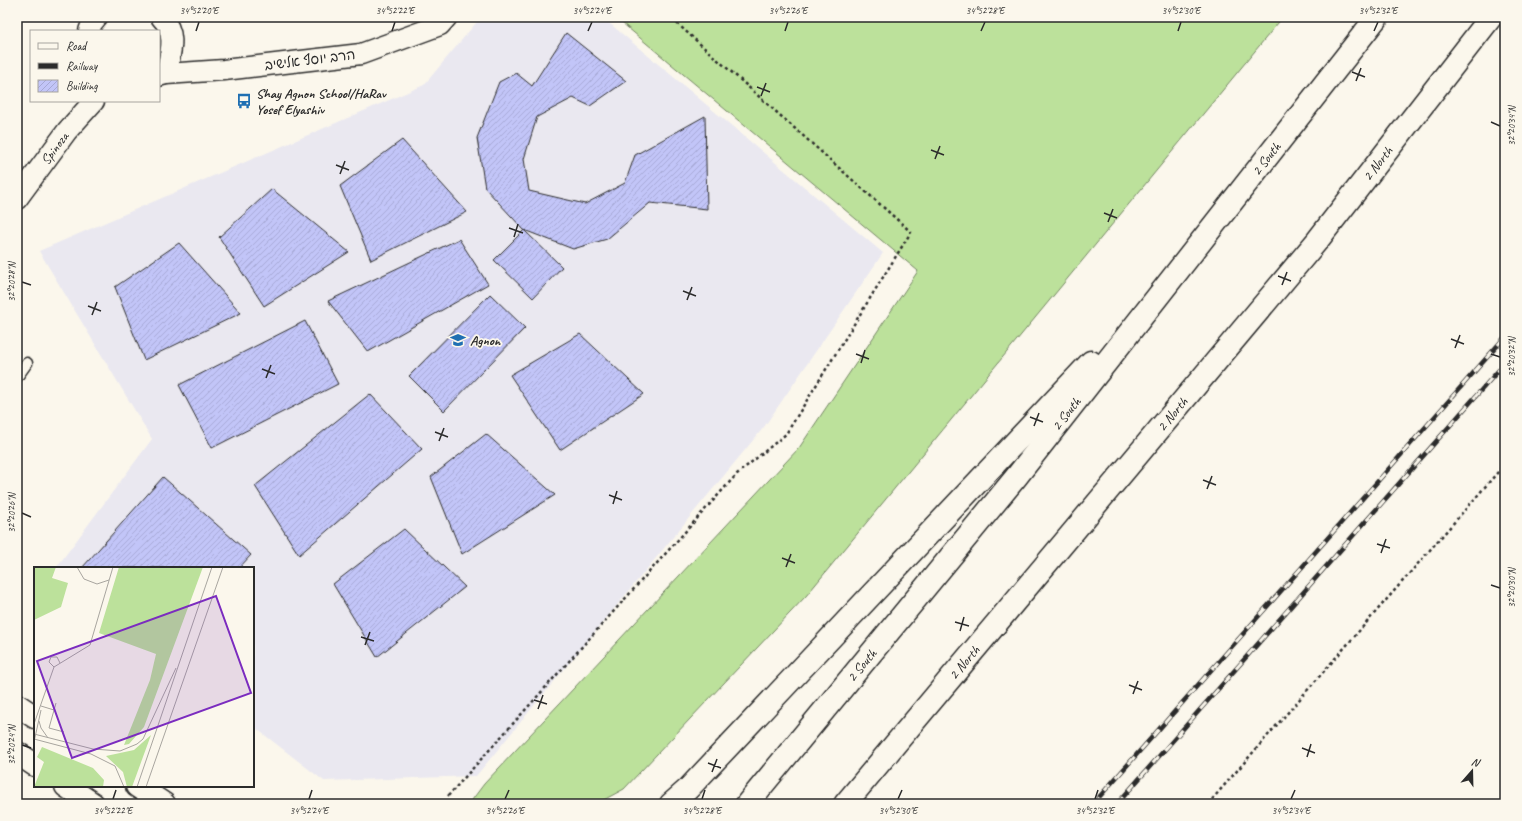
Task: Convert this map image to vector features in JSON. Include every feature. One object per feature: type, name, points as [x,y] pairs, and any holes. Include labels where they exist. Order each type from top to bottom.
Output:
[{"type":"main road","name":"2 South","points":[[747,804],[1017,476],[1377,17]]},
{"type":"main road","name":"2 North","points":[[845,804],[1317,241],[1491,17]]},
{"type":"main road","points":[[672,804],[693,784],[1188,259]]},
{"type":"main road","points":[[17,705],[34,716]]},
{"type":"main road","points":[[17,753],[34,764]]},
{"type":"main road","points":[[68,787],[93,804]]},
{"type":"main road","points":[[138,787],[164,804]]},
{"type":"street","points":[[89,30],[92,23],[97,17]]},
{"type":"street","points":[[161,17],[170,32],[172,46],[162,75]]},
{"type":"street","name":"הרב יוסף אלישיב","points":[[162,75],[224,70],[361,54],[440,25],[447,17]]},
{"type":"street","name":"Spinoza","points":[[17,199],[67,131],[93,102]]},
{"type":"lane","points":[[17,377],[27,363]]},
{"type":"path","points":[[448,796],[738,474],[786,434],[911,232],[668,17]]},
{"type":"path","points":[[1208,804],[1505,464]]},
{"type":"shaded area","name":"Agnon","points":[[481,17],[602,17],[883,253],[764,427],[476,776],[324,781],[254,727],[254,567],[57,567],[152,439],[39,251],[424,85]]},
{"type":"green space","points":[[615,17],[1283,17],[806,596],[624,789],[596,804],[469,804],[484,784],[799,448],[918,271]]},
{"type":"building","points":[[566,33],[626,81],[590,106],[573,98],[537,117],[524,159],[529,191],[585,204],[625,183],[635,155],[705,116],[707,209],[650,203],[607,239],[573,249],[524,230],[485,188],[477,138],[499,82],[516,73],[532,86]]},
{"type":"building","points":[[402,140],[467,212],[371,260],[340,186]]},
{"type":"building","points":[[272,189],[349,252],[264,306],[219,237]]},
{"type":"building","points":[[524,230],[562,267],[533,298],[494,260]]},
{"type":"building","points":[[459,239],[488,284],[368,352],[328,301]]},
{"type":"building","points":[[179,243],[241,313],[144,360],[115,287]]},
{"type":"building","points":[[490,294],[525,328],[444,411],[409,376]]},
{"type":"building","points":[[305,321],[338,384],[212,448],[179,385]]},
{"type":"building","points":[[580,334],[644,394],[560,450],[510,375]]},
{"type":"building","points":[[370,394],[422,449],[299,555],[255,486]]},
{"type":"building","points":[[486,434],[555,495],[462,554],[431,477]]},
{"type":"building","points":[[163,477],[251,555],[240,567],[83,567]]},
{"type":"building","points":[[404,529],[465,587],[377,657],[333,584]]},
{"type":"railway","points":[[1093,804],[1505,337]]},
{"type":"railway","points":[[1117,804],[1505,363]]},
{"type":"place","name":"Shay Agnon School/HaRav Yosef Elyashiv","points":[[244,101]]},
{"type":"place","name":"Agnon","points":[[458,340]]}]
